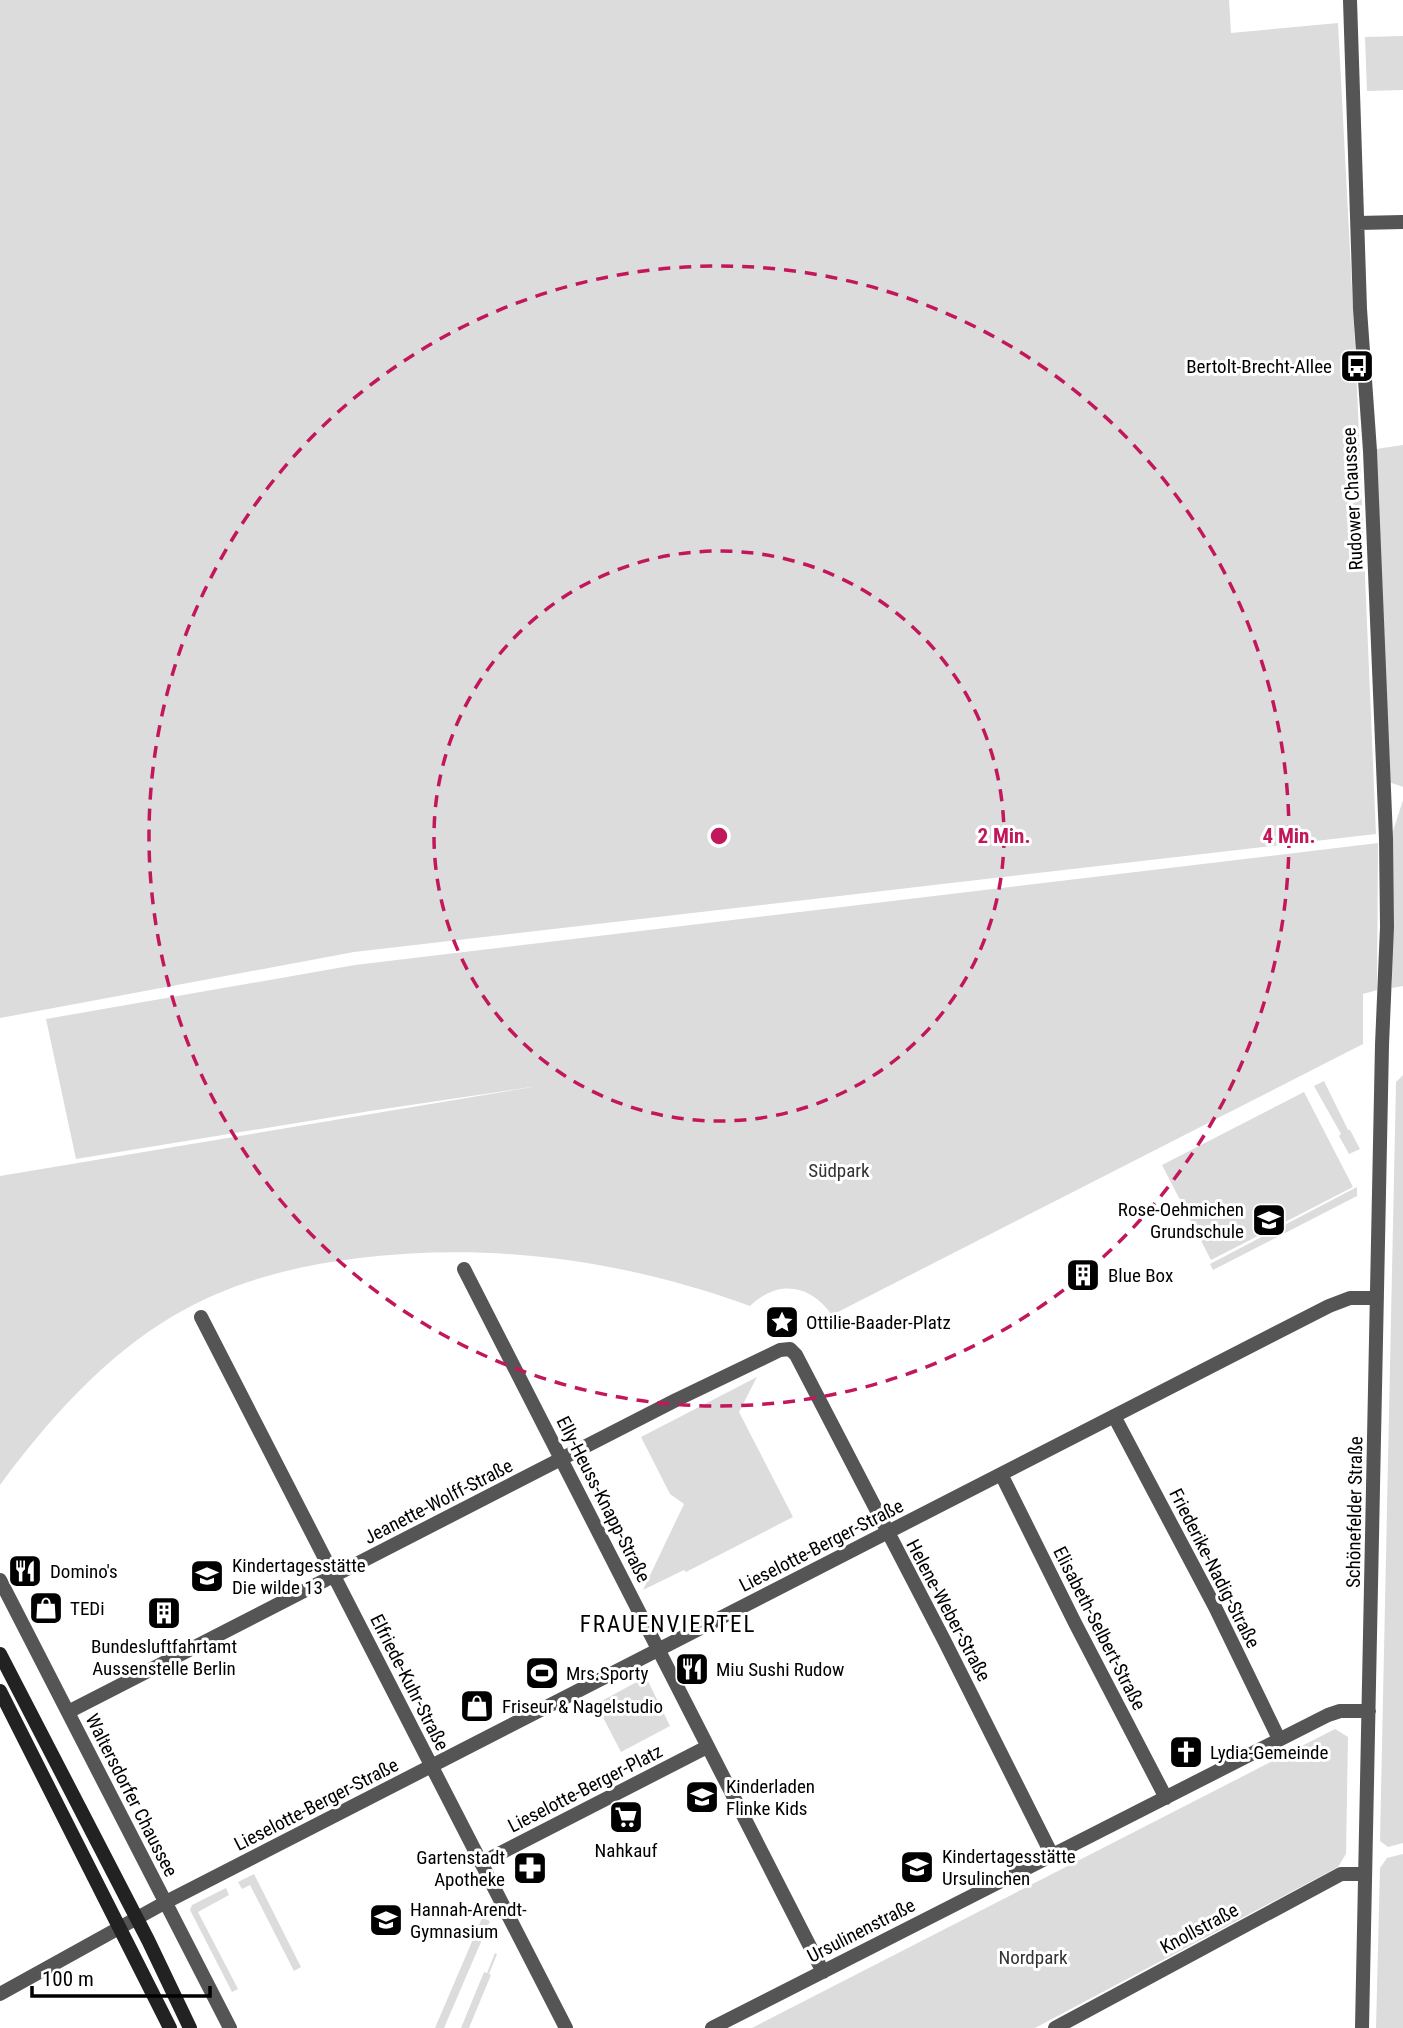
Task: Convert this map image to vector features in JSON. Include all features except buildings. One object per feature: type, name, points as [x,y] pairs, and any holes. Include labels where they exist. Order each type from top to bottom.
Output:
[{"type":"main road","points":[[0,1654],[190,2028]]},
{"type":"main road","points":[[0,1691],[170,2028]]},
{"type":"street","name":"Rudower Chaussee","points":[[1350,0],[1360,309],[1370,456],[1386,838],[1387,927],[1384,996]]},
{"type":"street","points":[[1357,223],[1403,222]]},
{"type":"street","name":"Schönefelder Straße","points":[[1362,2028],[1384,996]]},
{"type":"street","name":"Elly-Heuss-Knapp-Straße","points":[[464,1269],[823,1972]]},
{"type":"street","name":"Lieselotte-Berger-Straße","points":[[0,1994],[166,1902],[1329,1306],[1350,1298],[1377,1298]]},
{"type":"street","name":"Elfriede-Kuhr-Straße","points":[[201,1317],[566,2028]]},
{"type":"street","name":"Jeanette-Wolff-Straße","points":[[68,1713],[676,1400],[780,1350],[789,1349]]},
{"type":"street","name":"Helene-Weber-Straße","points":[[789,1349],[796,1355],[1052,1855]]},
{"type":"street","name":"Friederike-Nadig-Straße","points":[[1114,1416],[1215,1607],[1279,1739]]},
{"type":"street","name":"Elisabeth-Selbert-Straße","points":[[1001,1474],[1080,1634],[1166,1798]]},
{"type":"street","name":"Waltersdorfer Chaussee","points":[[0,1580],[230,2028]]},
{"type":"street","name":"Ursulinenstraße","points":[[712,2028],[1332,1713],[1369,1711]]},
{"type":"street","name":"Lieselotte-Berger-Platz","points":[[481,1863],[707,1747]]},
{"type":"street","name":"Knollstraße","points":[[1055,2028],[1341,1874],[1365,1874]]},
{"type":"green space","points":[[0,0],[1229,0],[1231,33],[1338,23],[1376,834],[354,952],[0,1018]]},
{"type":"green space","points":[[1403,36],[1403,90],[1367,91],[1365,37]]},
{"type":"green space","points":[[1403,445],[1403,787],[1389,782],[1376,449]]},
{"type":"green space","points":[[1403,800],[1403,986],[1392,988],[1393,831]]},
{"type":"green space","name":"Südpark","points":[[1378,843],[1377,990],[1363,994],[1363,1044],[832,1315],[804,1291],[782,1289],[761,1297],[750,1306],[703,1290],[606,1266],[508,1254],[409,1254],[359,1258],[311,1266],[263,1277],[217,1294],[148,1332],[101,1370],[79,1392],[38,1437],[0,1485],[0,1176],[538,1086],[76,1159],[46,1019],[355,965]]},
{"type":"green space","points":[[1403,1075],[1403,1843],[1388,1847],[1380,1841],[1396,1082]]},
{"type":"green space","points":[[1324,1081],[1360,1149],[1349,1154],[1314,1086]]},
{"type":"green space","points":[[1304,1092],[1353,1187],[1211,1260],[1162,1165]]},
{"type":"green space","points":[[1357,1187],[1357,1196],[1213,1270],[1210,1264]]},
{"type":"green space","points":[[757,1377],[739,1412],[793,1517],[686,1572],[684,1570],[643,1590],[684,1504],[670,1494],[641,1437]]},
{"type":"green space","points":[[646,1677],[670,1726],[621,1752],[596,1704]]},
{"type":"green space","name":"Nordpark","points":[[1335,1729],[1348,1737],[1346,1854],[1338,1867],[1035,2028],[752,2028]]},
{"type":"green space","points":[[1403,1854],[1403,2028],[1376,2028],[1380,1868],[1387,1858]]},
{"type":"green space","points":[[254,1874],[301,1967],[294,1971],[250,1885],[242,1889],[238,1882]]},
{"type":"green space","points":[[226,1888],[229,1895],[198,1912],[238,1989],[232,1992],[190,1910],[192,1905]]},
{"type":"green space","points":[[482,1918],[490,1921],[444,2028],[435,2028]]},
{"type":"green space","points":[[495,1953],[497,1954],[489,1974],[491,1975],[469,2028],[461,2028],[484,1972],[487,1973]]},
{"type":"place","name":"Bertolt-Brecht-Allee","points":[[1357,366]]},
{"type":"place","name":"Rose-Oehmichen Grundschule","points":[[1269,1220]]},
{"type":"place","name":"Blue Box","points":[[1083,1275]]},
{"type":"place","name":"Ottilie-Baader-Platz","points":[[782,1322]]},
{"type":"place","name":"Domino's","points":[[25,1571]]},
{"type":"place","name":"Kindertagesstätte Die wilde 13","points":[[207,1576]]},
{"type":"place","name":"TEDi","points":[[46,1608]]},
{"type":"place","name":"Bundesluftfahrtamt Aussenstelle Berlin","points":[[164,1613]]},
{"type":"place","name":"Miu Sushi Rudow","points":[[692,1669]]},
{"type":"place","name":"Mrs.Sporty","points":[[542,1673]]},
{"type":"place","name":"Friseur & Nagelstudio","points":[[477,1706]]},
{"type":"place","name":"Lydia-Gemeinde","points":[[1186,1752]]},
{"type":"place","name":"Kinderladen Flinke Kids","points":[[702,1797]]},
{"type":"place","name":"Nahkauf","points":[[626,1817]]},
{"type":"place","name":"Kindertagesstätte Ursulinchen","points":[[917,1867]]},
{"type":"place","name":"Gartenstadt Apotheke","points":[[530,1868]]},
{"type":"place","name":"Hannah-Arendt- Gymnasium","points":[[386,1920]]},
{"type":"district","name":"FRAUENVIERTEL","points":[[668,1624]]}]
